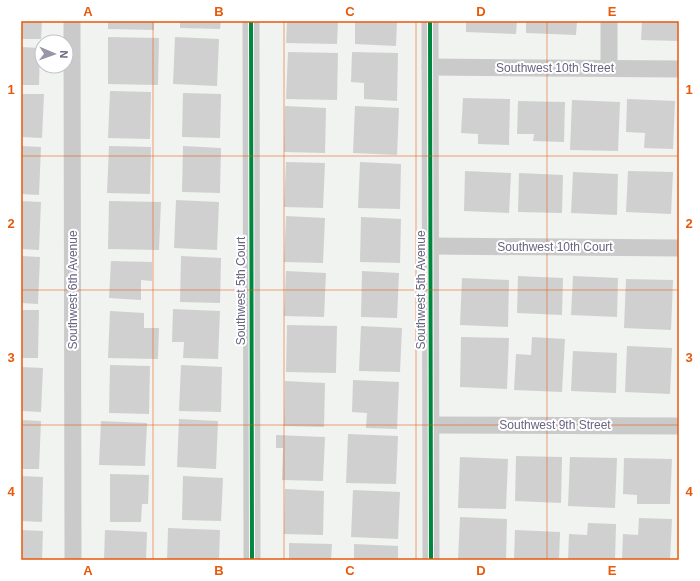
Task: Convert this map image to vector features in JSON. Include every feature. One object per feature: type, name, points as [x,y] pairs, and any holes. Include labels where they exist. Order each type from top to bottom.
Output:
[{"type":"street","name":"Southwest 6th Avenue","points":[[72,21],[73,560]]},
{"type":"street","name":"Southwest 5th Court","points":[[251,21],[252,560]]},
{"type":"street","name":"Southwest 5th Avenue","points":[[430,21],[431,560]]},
{"type":"street","points":[[609,21],[609,68]]},
{"type":"street","name":"Southwest 10th Street","points":[[430,67],[679,68]]},
{"type":"street","name":"Southwest 10th Court","points":[[431,246],[679,248]]},
{"type":"street","name":"Southwest 9th Street","points":[[431,424],[679,426]]},
{"type":"building","points":[[21,21],[42,21],[41,34],[34,34],[34,39],[21,39]]},
{"type":"building","points":[[108,21],[154,21],[154,30],[108,29]]},
{"type":"building","points":[[180,21],[221,21],[220,29],[180,28]]},
{"type":"building","points":[[287,21],[338,21],[337,44],[286,43]]},
{"type":"building","points":[[355,21],[397,21],[396,46],[355,44]]},
{"type":"building","points":[[466,21],[517,21],[516,34],[466,32]]},
{"type":"building","points":[[526,21],[577,21],[576,35],[526,33]]},
{"type":"building","points":[[642,21],[679,21],[679,41],[641,40]]},
{"type":"building","points":[[108,37],[159,38],[158,85],[108,84]]},
{"type":"building","points":[[175,37],[219,39],[217,86],[173,84]]},
{"type":"building","points":[[21,47],[34,48],[34,74],[39,74],[39,85],[21,85]]},
{"type":"building","points":[[288,52],[338,53],[337,100],[286,99]]},
{"type":"building","points":[[352,52],[398,53],[397,101],[364,99],[364,83],[351,82]]},
{"type":"building","points":[[110,91],[151,92],[150,139],[108,138]]},
{"type":"building","points":[[183,93],[221,94],[220,138],[182,137]]},
{"type":"building","points":[[21,94],[44,94],[42,138],[21,137]]},
{"type":"building","points":[[463,98],[510,99],[509,145],[478,144],[478,134],[461,133]]},
{"type":"building","points":[[627,99],[675,101],[673,149],[644,148],[645,133],[626,132]]},
{"type":"building","points":[[572,100],[620,102],[618,151],[570,150]]},
{"type":"building","points":[[518,101],[565,102],[564,142],[533,141],[534,134],[517,134]]},
{"type":"building","points":[[285,106],[326,108],[325,153],[284,152]]},
{"type":"building","points":[[355,106],[399,108],[397,155],[353,153]]},
{"type":"building","points":[[21,146],[41,147],[39,195],[21,194]]},
{"type":"building","points":[[109,146],[151,147],[150,194],[107,193]]},
{"type":"building","points":[[183,146],[221,148],[220,193],[182,192]]},
{"type":"building","points":[[286,162],[325,163],[323,208],[284,207]]},
{"type":"building","points":[[360,162],[401,164],[400,209],[358,208]]},
{"type":"building","points":[[465,171],[511,173],[509,213],[464,211]]},
{"type":"building","points":[[628,171],[673,172],[671,214],[626,212]]},
{"type":"building","points":[[573,172],[618,174],[617,215],[571,213]]},
{"type":"building","points":[[519,173],[563,175],[562,213],[518,212]]},
{"type":"building","points":[[176,200],[219,202],[217,250],[174,248]]},
{"type":"building","points":[[21,201],[41,202],[39,250],[21,249]]},
{"type":"building","points":[[109,201],[161,202],[159,250],[108,249]]},
{"type":"building","points":[[286,216],[325,218],[323,263],[284,262]]},
{"type":"building","points":[[361,217],[401,219],[400,263],[360,262]]},
{"type":"building","points":[[21,256],[40,257],[38,304],[21,303]]},
{"type":"building","points":[[181,256],[221,258],[220,303],[180,302]]},
{"type":"building","points":[[111,261],[152,262],[152,281],[141,280],[141,300],[109,298]]},
{"type":"building","points":[[286,271],[326,273],[324,317],[284,316]]},
{"type":"building","points":[[362,271],[399,273],[397,318],[361,317]]},
{"type":"building","points":[[518,276],[563,278],[562,315],[517,313]]},
{"type":"building","points":[[573,276],[618,278],[617,317],[571,315]]},
{"type":"building","points":[[462,278],[509,280],[508,327],[460,325]]},
{"type":"building","points":[[626,279],[673,280],[671,330],[624,328]]},
{"type":"building","points":[[173,309],[220,311],[218,359],[183,358],[184,342],[172,342]]},
{"type":"building","points":[[21,310],[39,310],[38,358],[21,358]]},
{"type":"building","points":[[110,311],[144,313],[144,328],[159,328],[158,359],[108,358]]},
{"type":"building","points":[[287,325],[337,326],[336,373],[286,372]]},
{"type":"building","points":[[361,326],[402,328],[400,372],[359,371]]},
{"type":"building","points":[[461,337],[509,338],[507,389],[460,387]]},
{"type":"building","points":[[532,337],[565,339],[562,392],[514,390],[516,354],[531,355]]},
{"type":"building","points":[[627,346],[672,348],[670,394],[625,392]]},
{"type":"building","points":[[573,351],[617,353],[616,393],[571,391]]},
{"type":"building","points":[[110,365],[150,366],[149,414],[109,413]]},
{"type":"building","points":[[181,365],[222,367],[221,412],[179,411]]},
{"type":"building","points":[[21,367],[43,368],[41,412],[21,411]]},
{"type":"building","points":[[353,380],[399,382],[397,429],[366,428],[367,413],[352,412]]},
{"type":"building","points":[[285,381],[325,383],[324,427],[284,426]]},
{"type":"building","points":[[179,419],[218,421],[216,469],[177,467]]},
{"type":"building","points":[[21,420],[41,421],[39,469],[21,469]]},
{"type":"building","points":[[101,421],[147,423],[145,466],[99,465]]},
{"type":"building","points":[[348,434],[398,436],[396,484],[346,483]]},
{"type":"building","points":[[276,435],[325,437],[323,481],[282,480],[283,448],[276,448]]},
{"type":"building","points":[[516,456],[562,457],[561,503],[515,501]]},
{"type":"building","points":[[460,457],[508,459],[506,509],[458,508]]},
{"type":"building","points":[[570,457],[617,458],[615,508],[568,506]]},
{"type":"building","points":[[624,458],[672,459],[670,504],[637,504],[637,495],[623,494]]},
{"type":"building","points":[[110,474],[149,475],[148,504],[142,504],[141,522],[110,522]]},
{"type":"building","points":[[21,476],[43,477],[42,522],[21,521]]},
{"type":"building","points":[[183,476],[223,478],[221,521],[182,520]]},
{"type":"building","points":[[285,489],[324,491],[323,535],[284,534]]},
{"type":"building","points":[[353,490],[400,492],[398,539],[351,537]]},
{"type":"building","points":[[460,517],[507,519],[506,560],[458,560]]},
{"type":"building","points":[[639,518],[672,519],[670,560],[622,560],[623,534],[638,535]]},
{"type":"building","points":[[588,523],[616,524],[615,560],[568,560],[569,534],[587,535]]},
{"type":"building","points":[[168,528],[220,530],[219,560],[167,560]]},
{"type":"building","points":[[21,530],[43,531],[42,560],[21,560]]},
{"type":"building","points":[[105,530],[147,532],[146,560],[104,560]]},
{"type":"building","points":[[515,530],[560,532],[559,560],[514,560]]},
{"type":"building","points":[[289,543],[332,544],[331,560],[289,560]]},
{"type":"building","points":[[354,544],[398,546],[398,560],[354,560]]},
{"type":"cycle path","points":[[251,21],[252,560]]},
{"type":"cycle path","points":[[430,21],[431,560]]}]
